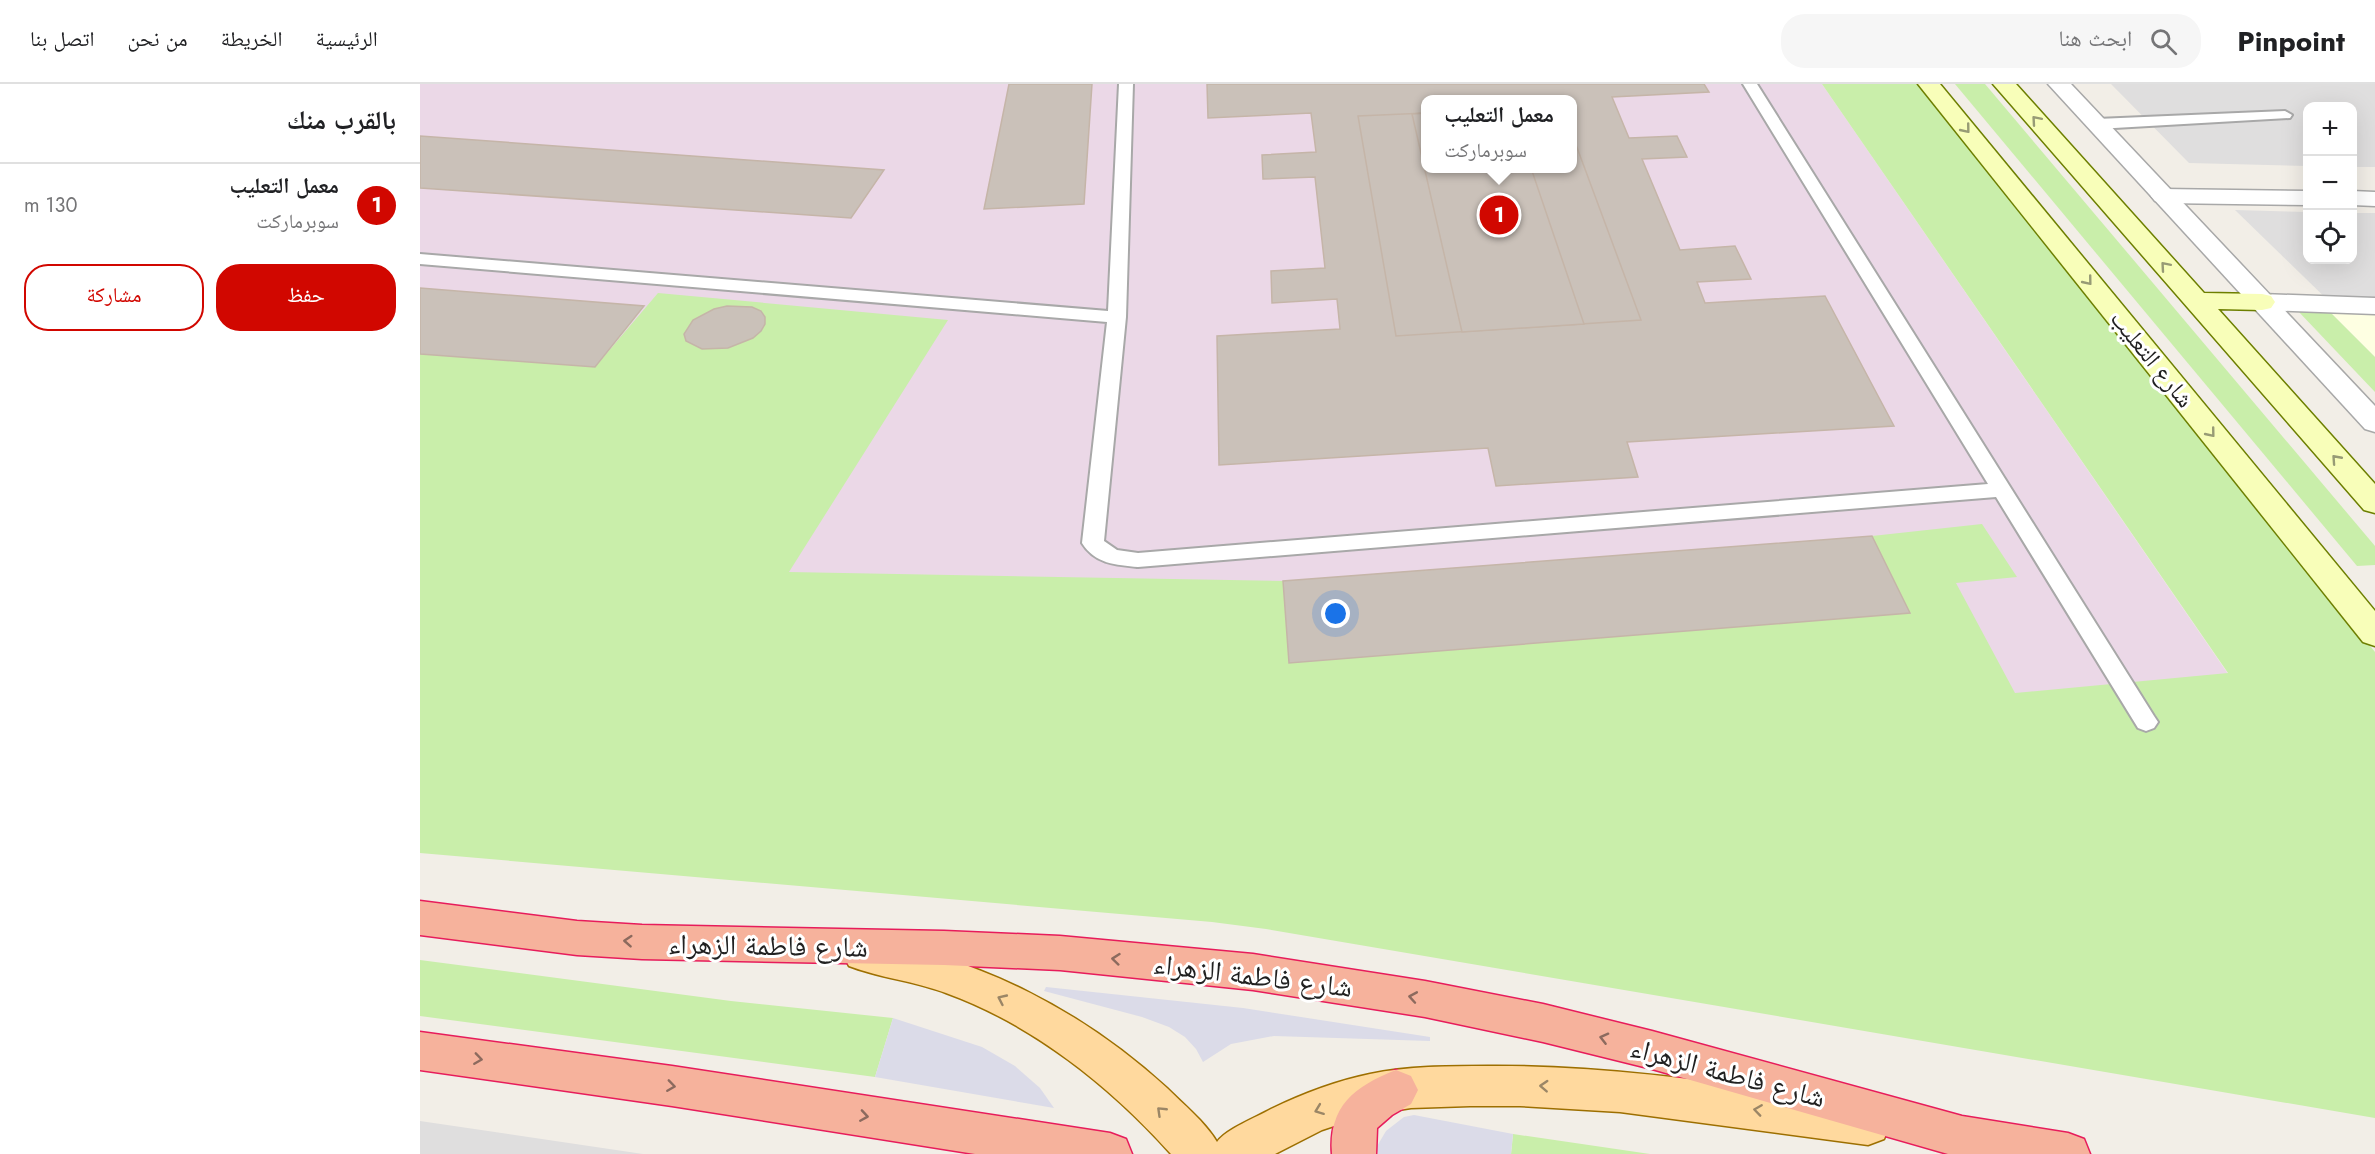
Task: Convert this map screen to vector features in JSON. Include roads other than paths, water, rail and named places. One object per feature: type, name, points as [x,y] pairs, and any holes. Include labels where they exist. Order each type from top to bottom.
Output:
[{"type":"highway","name":"شارع فاطمة الزهراء","points":[[420,918],[577,938],[710,945],[944,948],[1060,953],[1253,972],[1336,984],[1543,1023],[1652,1050],[1962,1137],[2068,1154]]},
{"type":"highway","points":[[420,1051],[672,1086],[1110,1154]]},
{"type":"highway","points":[[1354,1154],[1353,1132],[1360,1115],[1372,1101],[1396,1090]]},
{"type":"highway","points":[[912,1124],[952,1135],[993,1154]]},
{"type":"main road","name":"شارع التعليب","points":[[1929,84],[2375,634]]},
{"type":"main road","points":[[2004,84],[2375,503]]},
{"type":"main road","points":[[2196,301],[2262,302]]},
{"type":"main road","points":[[2330,580],[2349,593],[2375,603]]},
{"type":"main road","points":[[810,947],[877,956],[941,974],[1003,999],[1088,1048],[1140,1091],[1200,1154]]},
{"type":"main road","points":[[1234,1154],[1270,1132],[1310,1113],[1354,1098],[1396,1090],[1529,1085],[1626,1091],[1962,1137]]},
{"type":"street","points":[[2059,84],[2375,423]]},
{"type":"street","points":[[2163,196],[2303,198]]},
{"type":"street","points":[[2357,198],[2375,199]]},
{"type":"street","points":[[2262,302],[2375,306]]},
{"type":"lane","points":[[1126,84],[1117,317],[1094,543],[1111,557],[1138,560],[2002,490]]},
{"type":"lane","points":[[1750,84],[2146,722]]},
{"type":"lane","points":[[2097,124],[2285,115]]},
{"type":"lane","points":[[420,259],[1117,317]]},
{"type":"place","name":"معمل التعليب","points":[[1499,215]]}]
